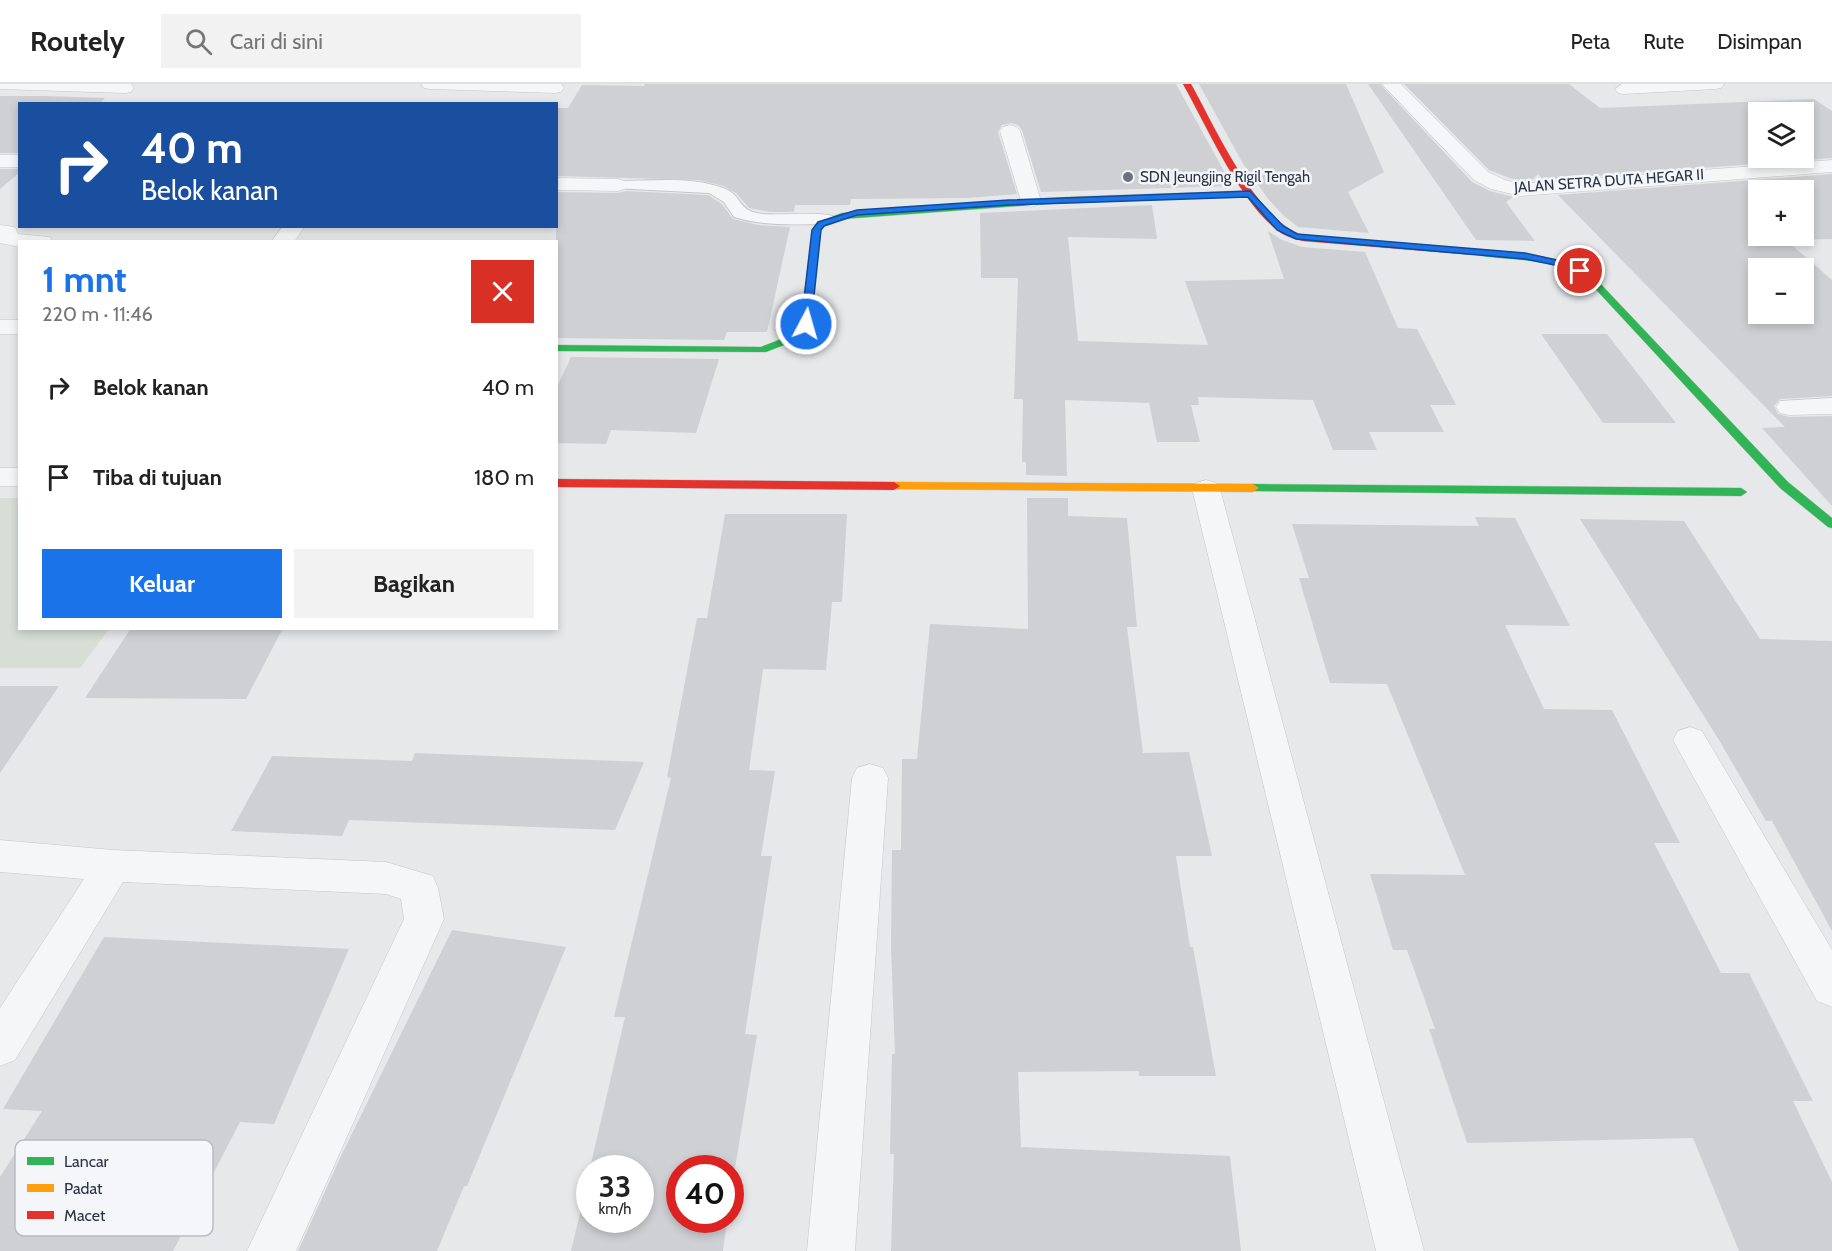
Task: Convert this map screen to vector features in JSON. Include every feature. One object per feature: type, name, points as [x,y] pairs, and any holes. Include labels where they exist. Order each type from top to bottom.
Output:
[{"type":"street","points":[[0,84],[128,86]]},
{"type":"street","points":[[430,84],[556,86]]},
{"type":"street","points":[[1187,84],[1250,194],[1280,228],[1296,236],[1525,256],[1563,264],[1580,271],[1592,280],[1784,485],[1832,524]]},
{"type":"street","name":"JALAN SETRA DUTA HEGAR II","points":[[1391,84],[1481,176],[1508,188],[1520,189],[1832,166]]},
{"type":"street","points":[[1624,89],[1715,84]]},
{"type":"street","points":[[109,102],[128,86]]},
{"type":"street","points":[[545,102],[556,86]]},
{"type":"street","points":[[1010,130],[1031,201]]},
{"type":"street","points":[[0,161],[18,161]]},
{"type":"street","points":[[558,184],[618,185]]},
{"type":"street","points":[[558,348],[762,350],[792,340],[802,333],[806,324],[816,230],[821,224],[831,219],[857,213],[1031,201],[1250,194]]},
{"type":"street","points":[[284,240],[293,228]]},
{"type":"street","points":[[9,229],[8,238],[18,240]]},
{"type":"street","points":[[0,327],[18,327]]},
{"type":"street","points":[[1789,407],[1832,406]]},
{"type":"street","points":[[0,477],[18,477]]},
{"type":"street","points":[[558,483],[1741,492]]},
{"type":"street","points":[[1206,489],[1400,1251]]},
{"type":"street","points":[[1690,740],[1832,988]]},
{"type":"street","points":[[831,1251],[870,778]]},
{"type":"street","points":[[0,855],[113,866],[386,878],[418,888],[424,920],[271,1251]]},
{"type":"street","points":[[0,1046],[113,866]]},
{"type":"lane","points":[[618,185],[708,187],[723,192],[733,202],[739,214],[746,216],[770,219],[831,219]]},
{"type":"shaded area","points":[[0,498],[18,498],[18,630],[108,630],[80,668],[0,668]]},
{"type":"building","points":[[645,84],[1176,84],[1232,186],[1041,192],[1022,130],[1018,125],[1011,123],[1002,125],[998,132],[1017,194],[968,198],[851,199],[850,205],[795,205],[794,212],[770,212],[749,208],[736,193],[724,186],[698,180],[558,176],[558,108],[568,108],[582,85],[644,86]]},
{"type":"building","points":[[1199,84],[1346,84],[1384,172],[1348,192],[1369,233],[1298,227],[1283,215],[1269,200],[1242,162]]},
{"type":"building","points":[[1368,84],[1380,84],[1472,182],[1490,191],[1513,197],[1506,202],[1535,241],[1476,240]]},
{"type":"building","points":[[1404,84],[1569,84],[1600,108],[1814,99],[1832,111],[1832,158],[1814,159],[1814,102],[1748,102],[1748,164],[1543,180],[1538,174],[1531,181],[1520,182],[1489,170]]},
{"type":"building","points":[[0,96],[105,98],[101,102],[18,102],[18,153],[0,153]]},
{"type":"building","points":[[0,169],[18,169],[18,174],[0,189]]},
{"type":"building","points":[[1832,174],[1832,239],[1814,239],[1814,180],[1754,180]]},
{"type":"building","points":[[1748,180],[1748,246],[1793,246],[1807,258],[1748,258],[1748,324],[1814,324],[1814,264],[1832,280],[1832,396],[1780,399],[1774,406],[1778,414],[1789,417],[1832,416],[1832,506],[1762,428],[1785,427],[1558,195]]},
{"type":"building","points":[[626,191],[708,195],[722,204],[733,219],[758,225],[790,227],[767,332],[727,332],[724,340],[558,338],[556,228],[558,228],[558,192],[618,193]]},
{"type":"building","points":[[1152,205],[1157,239],[1068,237],[1078,341],[1208,345],[1185,281],[1284,279],[1268,231],[1282,240],[1302,247],[1365,252],[1398,328],[1417,329],[1456,405],[1430,405],[1444,432],[1369,432],[1377,450],[1333,450],[1313,400],[1198,397],[1199,405],[1191,405],[1200,442],[1157,442],[1149,403],[1065,400],[1067,476],[1026,475],[1026,462],[1022,462],[1023,399],[1014,399],[1018,278],[981,278],[980,213]]},
{"type":"building","points":[[1541,334],[1607,334],[1676,423],[1603,423]]},
{"type":"building","points":[[571,357],[719,359],[696,433],[611,430],[606,444],[558,443],[558,385]]},
{"type":"building","points":[[1027,498],[1068,498],[1068,516],[1127,518],[1137,627],[1127,627],[1143,753],[1189,752],[1212,856],[1176,856],[1190,947],[1193,947],[1216,1076],[1139,1076],[1139,1071],[1018,1072],[1021,1147],[1230,1156],[1241,1251],[891,1251],[894,1154],[890,1154],[892,1054],[895,1054],[891,947],[892,850],[901,850],[902,759],[917,759],[930,624],[1028,629]]},
{"type":"building","points":[[725,514],[847,514],[842,602],[832,602],[826,670],[763,669],[749,770],[775,771],[761,856],[772,856],[745,1034],[757,1035],[737,1155],[666,1155],[666,1233],[725,1233],[723,1251],[571,1251],[576,1230],[576,1233],[654,1233],[654,1155],[593,1155],[625,1017],[614,1017],[671,778],[667,777],[697,618],[707,618]]},
{"type":"building","points":[[1475,517],[1515,518],[1570,626],[1505,625],[1544,709],[1612,710],[1680,843],[1654,843],[1721,973],[1749,973],[1813,1101],[1793,1101],[1832,1182],[1832,1251],[1739,1251],[1693,1138],[1467,1143],[1429,1029],[1435,1029],[1407,950],[1393,950],[1370,874],[1465,875],[1387,684],[1330,683],[1299,578],[1309,578],[1292,524],[1479,526]]},
{"type":"building","points":[[1580,519],[1684,521],[1760,639],[1832,641],[1832,931],[1772,821],[1766,821],[1719,740]]},
{"type":"building","points":[[130,630],[282,630],[246,699],[85,698]]},
{"type":"building","points":[[0,686],[59,686],[0,773]]},
{"type":"building","points":[[415,753],[644,762],[615,830],[349,820],[342,836],[231,831],[272,756],[412,761]]},
{"type":"building","points":[[452,930],[566,947],[467,1186],[464,1186],[437,1251],[298,1251],[341,1156]]},
{"type":"building","points":[[104,937],[349,949],[274,1124],[240,1122],[213,1174],[213,1140],[24,1140],[42,1111],[3,1109]]},
{"type":"building","points":[[15,1153],[15,1236],[181,1236],[173,1251],[0,1251],[0,1177]]},
{"type":"traffic: fast","points":[[558,348],[762,350],[793,338],[806,324],[816,230],[821,224],[842,216],[1071,200]]},
{"type":"traffic: fast","points":[[1474,252],[1536,257],[1565,265],[1592,280],[1784,485],[1832,524]]},
{"type":"traffic: fast","points":[[1253,488],[1741,492]]},
{"type":"traffic: slow","points":[[1071,200],[1250,194]]},
{"type":"traffic: slow","points":[[894,486],[1253,488]]},
{"type":"traffic: jam","points":[[1187,84],[1242,181],[1268,216],[1287,232],[1303,238],[1474,252]]},
{"type":"traffic: jam","points":[[558,483],[894,486]]},
{"type":"place","name":"SDN Jeungjing Rigil Tengah","points":[[1128,177]]},
{"type":"route","points":[[806,324],[816,230],[821,224],[831,219],[857,213],[1009,202],[1250,194],[1280,228],[1289,234],[1303,238],[1525,256],[1563,264],[1580,271]]}]
